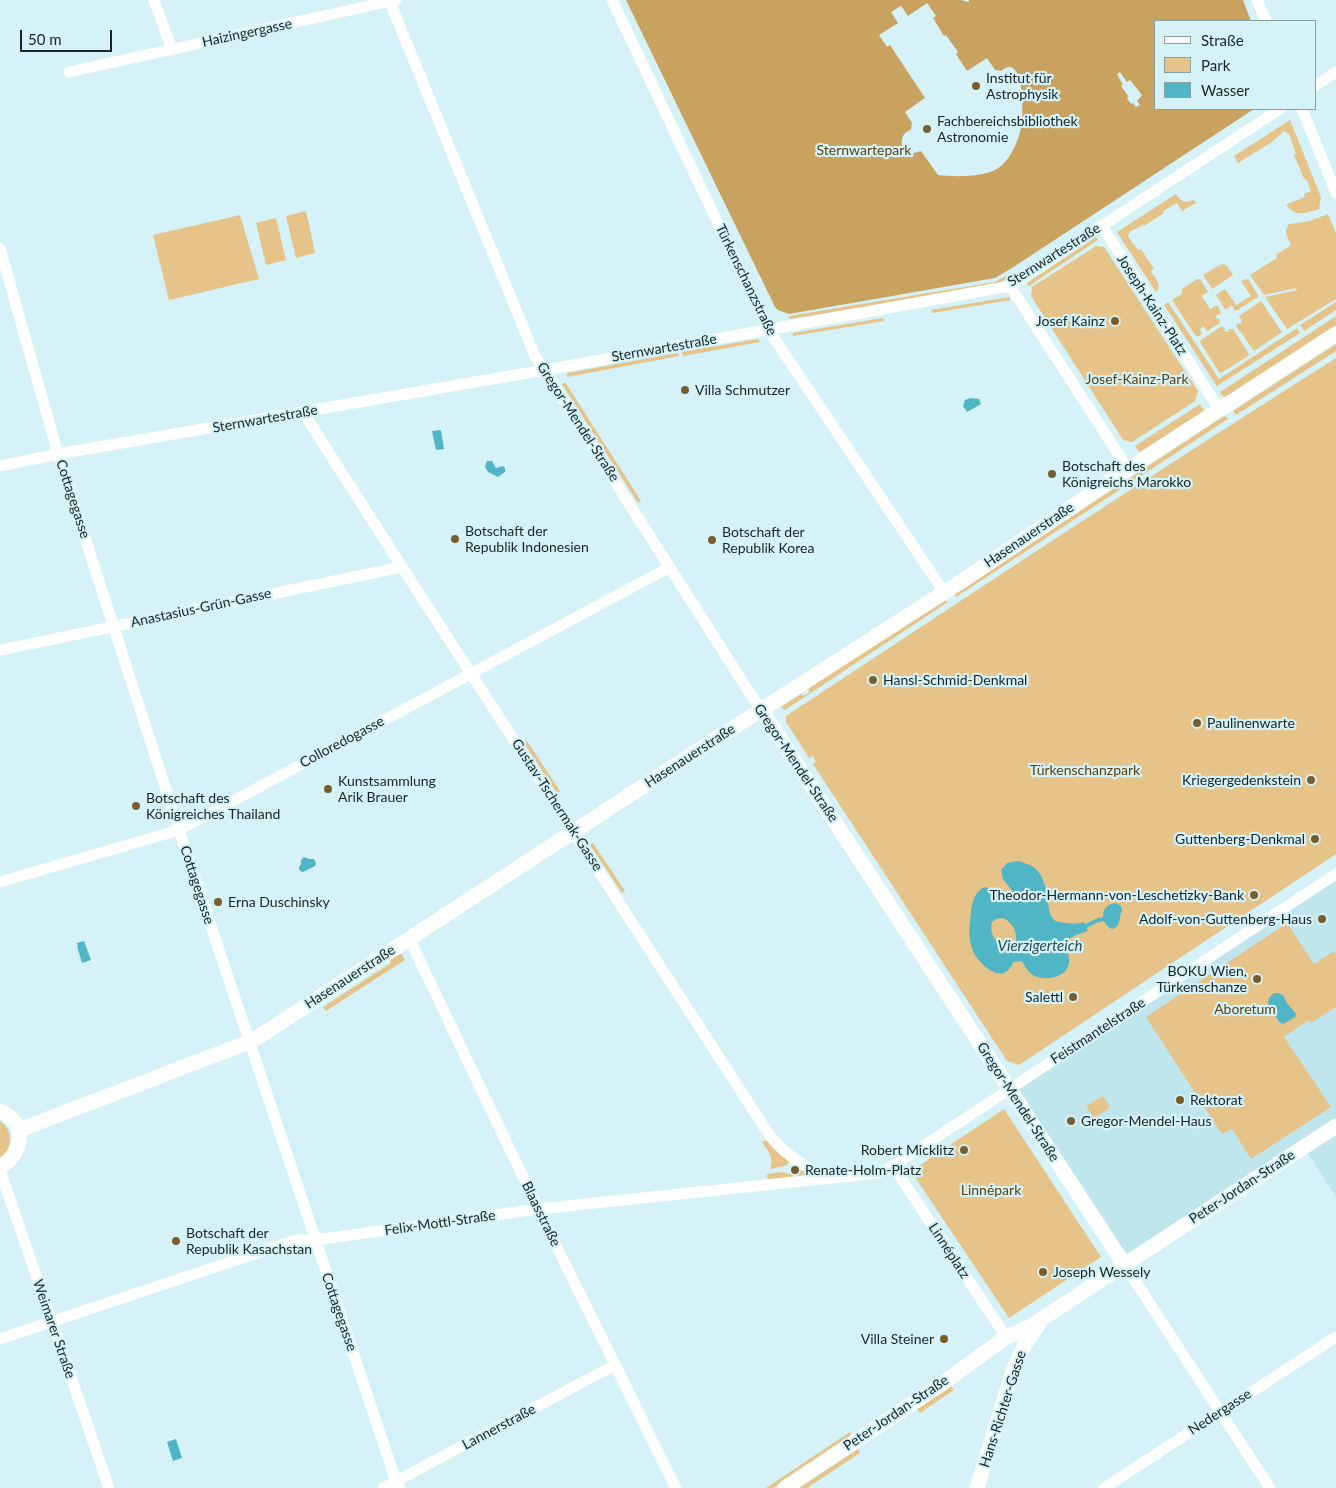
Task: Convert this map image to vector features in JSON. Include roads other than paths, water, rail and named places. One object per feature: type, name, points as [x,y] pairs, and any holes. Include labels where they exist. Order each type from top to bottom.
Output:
[{"type":"street","points":[[154,0],[172,50]]},
{"type":"street","name":"Haizingergasse","points":[[69,72],[392,0]]},
{"type":"street","name":"Gregor-Mendel-Straße","points":[[392,0],[535,356],[746,687],[1270,1488]]},
{"type":"street","name":"Türkenschanzstraße","points":[[612,0],[768,329],[944,592]]},
{"type":"street","points":[[1257,0],[1266,20]]},
{"type":"street","points":[[1316,85],[1336,72]]},
{"type":"street","name":"Sternwartestraße","points":[[0,466],[58,454],[545,370],[1010,286],[1278,110]]},
{"type":"street","points":[[1302,110],[1336,192]]},
{"type":"street","name":"Joseph-Kainz-Platz","points":[[1102,226],[1219,409]]},
{"type":"street","name":"Cottagegasse","points":[[0,248],[58,454],[179,830],[398,1485]]},
{"type":"street","points":[[1010,286],[1128,469]]},
{"type":"street","name":"Hasenauerstraße","points":[[19,1130],[249,1042],[944,592],[1219,409],[1336,334]]},
{"type":"street","name":"Gustav-Tschermak-Gasse","points":[[303,412],[770,1136],[788,1155],[814,1172],[830,1179]]},
{"type":"street","name":"Anastasius-Grün-Gasse","points":[[0,650],[402,567]]},
{"type":"street","name":"Colloredogasse","points":[[0,882],[179,830],[670,567]]},
{"type":"street","name":"Feistmantelstraße","points":[[1010,1089],[1336,874]]},
{"type":"street","name":"Blaasstraße","points":[[409,938],[538,1209],[676,1488]]},
{"type":"street","points":[[894,1166],[1010,1089]]},
{"type":"street","points":[[0,1111],[10,1116],[19,1130],[20,1139],[17,1150],[0,1169]]},
{"type":"street","name":"Peter-Jordan-Straße","points":[[1124,1264],[1336,1126]]},
{"type":"street","name":"Felix-Mottl-Straße","points":[[0,1339],[296,1240],[315,1240],[538,1209],[879,1173],[894,1166]]},
{"type":"street","name":"Linnéplatz","points":[[894,1166],[1006,1337]]},
{"type":"street","name":"Weimarer Straße","points":[[0,1169],[109,1488]]},
{"type":"street","points":[[1006,1337],[1021,1332],[1124,1264]]},
{"type":"street","name":"Hans-Richter-Gasse","points":[[977,1488],[1019,1356],[1036,1326],[1053,1311]]},
{"type":"street","name":"Peter-Jordan-Straße","points":[[785,1488],[946,1380],[1006,1337]]},
{"type":"street","name":"Nedergasse","points":[[1104,1488],[1336,1337]]},
{"type":"street","name":"Lannerstraße","points":[[383,1488],[398,1485],[615,1365]]},
{"type":"water","points":[[970,398],[979,399],[981,404],[967,412],[963,406],[965,400]]},
{"type":"water","points":[[441,430],[444,449],[436,450],[432,431]]},
{"type":"water","points":[[487,461],[492,461],[496,468],[503,466],[505,472],[498,477],[488,472],[485,467]]},
{"type":"water","points":[[304,857],[314,859],[316,863],[315,866],[303,872],[299,870],[299,867]]},
{"type":"water","name":"Vierzigerteich","points":[[1018,861],[1028,864],[1041,875],[1051,916],[1054,920],[1070,924],[1084,922],[1088,931],[1072,937],[1064,944],[1069,963],[1059,976],[1042,978],[1036,976],[1030,973],[1021,961],[1014,962],[1009,970],[1004,973],[994,972],[983,965],[972,950],[970,941],[971,911],[978,892],[988,888],[1003,898],[1012,897],[1013,892],[1003,879],[1001,870],[1007,863]],"holes":[[[1002,918],[1011,923],[1016,933],[1016,943],[1009,950],[998,943],[991,931],[992,922],[996,919]]]},
{"type":"water","points":[[1116,903],[1121,906],[1122,911],[1119,924],[1112,929],[1105,923],[1103,914],[1107,907]]},
{"type":"water","points":[[84,941],[91,960],[82,963],[77,943]]},
{"type":"water","points":[[1274,993],[1283,995],[1296,1014],[1295,1017],[1283,1024],[1279,1022],[1268,1004],[1269,998]]},
{"type":"water","points":[[176,1439],[182,1458],[173,1461],[167,1442]]},
{"type":"waterway","points":[[1086,926],[1104,919]]},
{"type":"place","name":"Institut für Astrophysik","points":[[976,86]]},
{"type":"place","name":"Fachbereichsbibliothek Astronomie","points":[[927,129]]},
{"type":"place","name":"Josef Kainz","points":[[1115,321]]},
{"type":"place","name":"Villa Schmutzer","points":[[685,390]]},
{"type":"place","name":"Botschaft des Königreichs Marokko","points":[[1052,474]]},
{"type":"place","name":"Botschaft der Republik Indonesien","points":[[455,539]]},
{"type":"place","name":"Botschaft der Republik Korea","points":[[712,540]]},
{"type":"place","name":"Hansl-Schmid-Denkmal","points":[[873,680]]},
{"type":"place","name":"Paulinenwarte","points":[[1197,723]]},
{"type":"place","name":"Kriegergedenkstein","points":[[1311,780]]},
{"type":"place","name":"Kunstsammlung Arik Brauer","points":[[328,789]]},
{"type":"place","name":"Botschaft des Königreiches Thailand","points":[[136,806]]},
{"type":"place","name":"Guttenberg-Denkmal","points":[[1315,839]]},
{"type":"place","name":"Theodor-Hermann-von-Leschetizky-Bank","points":[[1254,895]]},
{"type":"place","name":"Erna Duschinsky","points":[[218,902]]},
{"type":"place","name":"Adolf-von-Guttenberg-Haus","points":[[1322,919]]},
{"type":"place","name":"BOKU Wien, Türkenschanze","points":[[1257,979]]},
{"type":"place","name":"Salettl","points":[[1073,997]]},
{"type":"place","name":"Rektorat","points":[[1180,1100]]},
{"type":"place","name":"Gregor-Mendel-Haus","points":[[1071,1121]]},
{"type":"place","name":"Robert Micklitz","points":[[964,1150]]},
{"type":"place","name":"Renate-Holm-Platz","points":[[795,1170]]},
{"type":"place","name":"Botschaft der Republik Kasachstan","points":[[176,1241]]},
{"type":"place","name":"Joseph Wessely","points":[[1043,1272]]},
{"type":"place","name":"Villa Steiner","points":[[944,1339]]},
{"type":"park label","name":"Sternwartepark","points":[[864,150]]},
{"type":"park label","name":"Josef-Kainz-Park","points":[[1137,379]]},
{"type":"park label","name":"Türkenschanzpark","points":[[1085,770]]},
{"type":"park label","name":"Aboretum","points":[[1245,1009]]},
{"type":"park label","name":"Linnépark","points":[[991,1190]]}]
